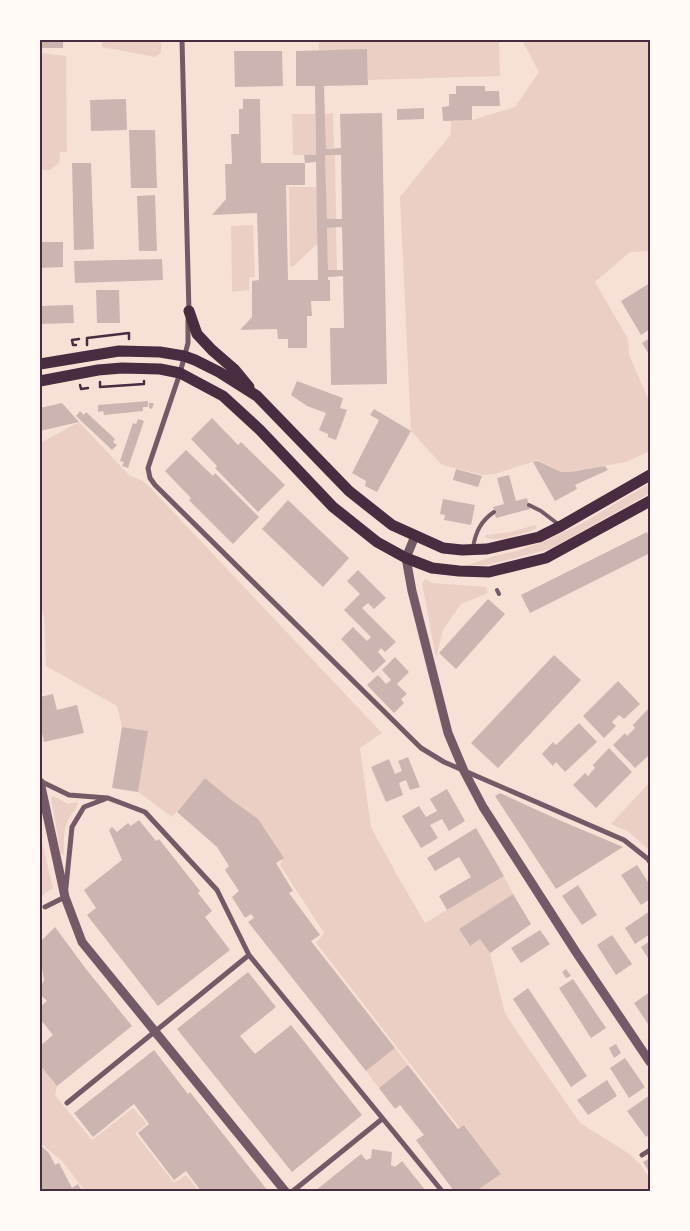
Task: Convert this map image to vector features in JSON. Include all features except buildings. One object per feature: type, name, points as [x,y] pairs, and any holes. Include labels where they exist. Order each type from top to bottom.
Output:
[{"type":"main road","points":[[189,311],[197,334],[234,370],[349,491],[392,525],[443,548],[487,549],[539,536],[561,526],[650,475]]},
{"type":"main road","points":[[40,364],[119,350],[160,352],[184,356],[219,372],[257,396]]},
{"type":"main road","points":[[40,381],[98,370],[114,369],[160,370],[180,373],[223,396],[260,430],[333,507],[377,542],[406,558],[432,568],[489,572],[546,558],[650,502]]},
{"type":"street","points":[[182,40],[189,311],[188,343],[180,373],[148,468],[150,478],[421,748],[444,762],[624,840],[650,862]]},
{"type":"street","points":[[415,536],[406,558],[412,591],[448,734],[464,771],[488,815],[576,952],[650,1062]]},
{"type":"street","points":[[40,781],[69,795],[108,798],[145,812],[216,890],[249,955],[442,1191]]},
{"type":"street","points":[[40,781],[65,897],[82,942],[285,1191]]},
{"type":"street","points":[[65,897],[72,827],[84,808],[108,798]]},
{"type":"street","points":[[45,907],[65,897]]},
{"type":"street","points":[[67,1103],[249,955]]},
{"type":"street","points":[[293,1191],[382,1119]]},
{"type":"street","points":[[642,1155],[650,1150]]},
{"type":"lane","points":[[529,506],[541,511],[561,526]]},
{"type":"lane","points":[[473,549],[480,524],[484,518],[494,512]]},
{"type":"lane","points":[[40,911],[45,907]]},
{"type":"path","points":[[79,339],[72,340],[73,345],[87,344]]},
{"type":"shaded area","points":[[102,40],[161,40],[161,53],[155,57],[102,47]]},
{"type":"shaded area","points":[[319,40],[499,41],[500,76],[368,80],[367,50],[319,50]]},
{"type":"shaded area","points":[[522,40],[650,40],[650,251],[630,252],[595,282],[628,339],[629,355],[650,403],[650,451],[626,462],[570,472],[561,472],[538,460],[495,474],[483,475],[442,465],[411,431],[400,197],[451,134],[451,121],[472,120],[515,107],[539,72]]},
{"type":"shaded area","points":[[40,51],[41,53],[66,56],[67,152],[60,152],[59,163],[50,170],[40,170]]},
{"type":"shaded area","points":[[333,113],[334,148],[326,149],[325,114]]},
{"type":"shaded area","points":[[292,114],[315,114],[316,155],[293,155]]},
{"type":"shaded area","points":[[325,155],[335,155],[336,219],[327,219]]},
{"type":"shaded area","points":[[289,187],[317,187],[318,243],[294,266],[290,267]]},
{"type":"shaded area","points":[[253,225],[255,277],[249,278],[249,290],[232,292],[231,226]]},
{"type":"shaded area","points":[[327,228],[336,228],[337,270],[328,270]]},
{"type":"shaded area","points":[[79,422],[129,475],[145,482],[382,733],[360,748],[371,827],[425,923],[504,876],[513,894],[459,929],[469,946],[480,939],[490,953],[505,1013],[580,1123],[628,1153],[640,1164],[650,1179],[650,1191],[476,1191],[501,1174],[465,1125],[460,1128],[316,943],[324,933],[280,865],[283,858],[258,819],[205,778],[172,817],[138,792],[147,731],[122,727],[117,706],[46,666],[44,615],[40,608],[40,443]]},
{"type":"shaded area","points":[[650,483],[650,493],[550,549],[487,565],[465,566],[545,541],[581,524]]},
{"type":"shaded area","points":[[535,525],[536,529],[517,535],[497,539],[485,538],[486,535],[511,532]]},
{"type":"shaded area","points":[[426,579],[432,583],[486,587],[488,593],[461,604],[443,630],[436,658],[422,583]]},
{"type":"shaded area","points":[[650,782],[650,851],[629,832],[611,824]]},
{"type":"shaded area","points":[[54,796],[68,804],[78,802],[66,824],[64,854],[61,855],[51,797]]},
{"type":"shaded area","points":[[43,846],[53,888],[40,897],[40,847]]},
{"type":"shaded area","points":[[395,1048],[408,1065],[379,1088],[366,1071]]},
{"type":"shaded area","points":[[40,1065],[57,1086],[55,1095],[92,1140],[133,1108],[147,1124],[135,1133],[174,1183],[186,1175],[199,1191],[85,1191],[62,1161],[40,1143]]}]
